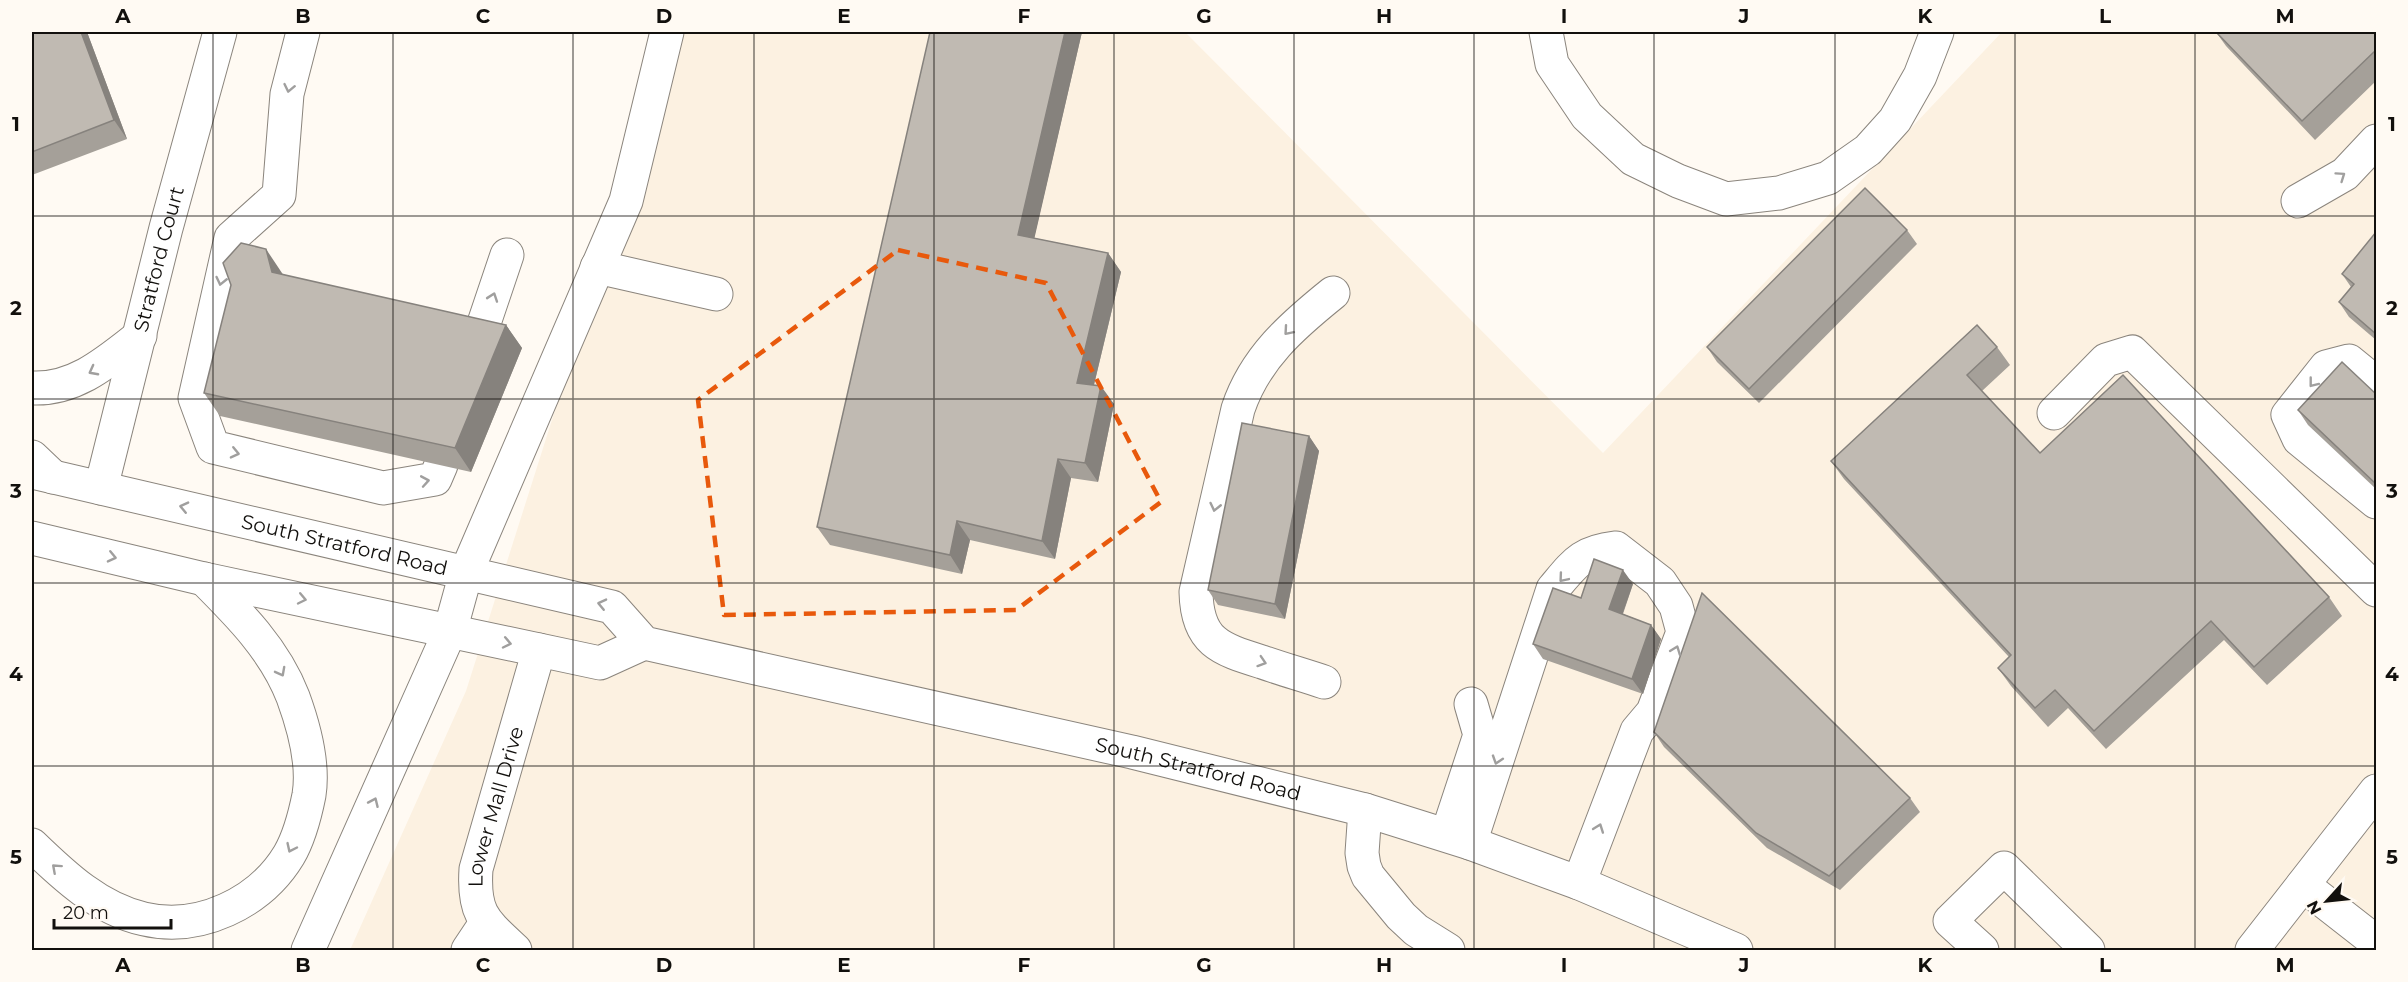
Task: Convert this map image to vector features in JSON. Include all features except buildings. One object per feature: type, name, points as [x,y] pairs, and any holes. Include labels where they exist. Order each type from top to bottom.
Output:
[{"type":"main road","name":"Stratford Court","points":[[101,488],[166,228],[220,32]]},
{"type":"main road","points":[[303,32],[287,94],[279,195],[231,238],[195,398],[213,447],[383,488],[435,480],[441,465]]},
{"type":"main road","points":[[308,951],[450,631],[466,573],[626,201],[668,32]]},
{"type":"main road","points":[[1546,32],[1552,64],[1587,116],[1625,152],[1633,159],[1678,181],[1726,199],[1779,193],[1828,178],[1868,150],[1895,120],[1920,76],[1937,32]]},
{"type":"main road","points":[[2298,201],[2344,174],[2376,141]]},
{"type":"main road","points":[[479,338],[507,255]]},
{"type":"main road","points":[[597,267],[716,294]]},
{"type":"main road","points":[[1324,682],[1223,649],[1206,633],[1200,621],[1196,607],[1196,592],[1238,409],[1246,384],[1294,324],[1333,293]]},
{"type":"main road","points":[[32,388],[47,388],[73,381],[100,368],[140,336]]},
{"type":"main road","points":[[2054,413],[2106,360],[2132,352],[2376,590]]},
{"type":"main road","points":[[2376,383],[2349,362],[2326,367],[2288,415],[2299,439],[2376,501]]},
{"type":"main road","name":"South Stratford Road","points":[[39,469],[101,488],[612,607],[644,643],[1132,752],[1365,810],[1458,839],[1579,883],[1736,951]]},
{"type":"main road","points":[[32,538],[204,579],[600,663],[644,643]]},
{"type":"main road","points":[[1458,839],[1553,589],[1574,563],[1594,551],[1616,548],[1660,582],[1676,606],[1683,632],[1653,711],[1637,731],[1579,883]]},
{"type":"main road","points":[[32,845],[61,872],[117,911],[146,920],[178,922],[211,916],[243,902],[269,881],[289,855],[302,824],[309,793],[309,762],[303,728],[293,696],[273,659],[245,620],[204,579]]},
{"type":"main road","name":"Lower Mall Drive","points":[[515,951],[486,923],[474,894],[476,868],[539,650]]},
{"type":"main road","points":[[1458,839],[1480,735],[1471,704]]},
{"type":"main road","points":[[2252,951],[2376,791]]},
{"type":"main road","points":[[1365,810],[1362,853],[1368,876],[1401,916],[1416,930],[1448,951]]},
{"type":"main road","points":[[1982,951],[1950,921],[2004,868],[2088,951]]},
{"type":"main road","points":[[2016,879],[2012,903],[2059,951]]},
{"type":"main road","points":[[2303,885],[2376,942]]},
{"type":"main road","points":[[468,951],[486,923]]},
{"type":"highlighted area","points":[[898,250],[1046,283],[1161,502],[1016,610],[724,615],[698,400]]},
{"type":"shaded area","points":[[675,32],[1185,32],[1603,453],[2002,32],[2376,32],[2376,950],[350,950],[466,691]]}]
